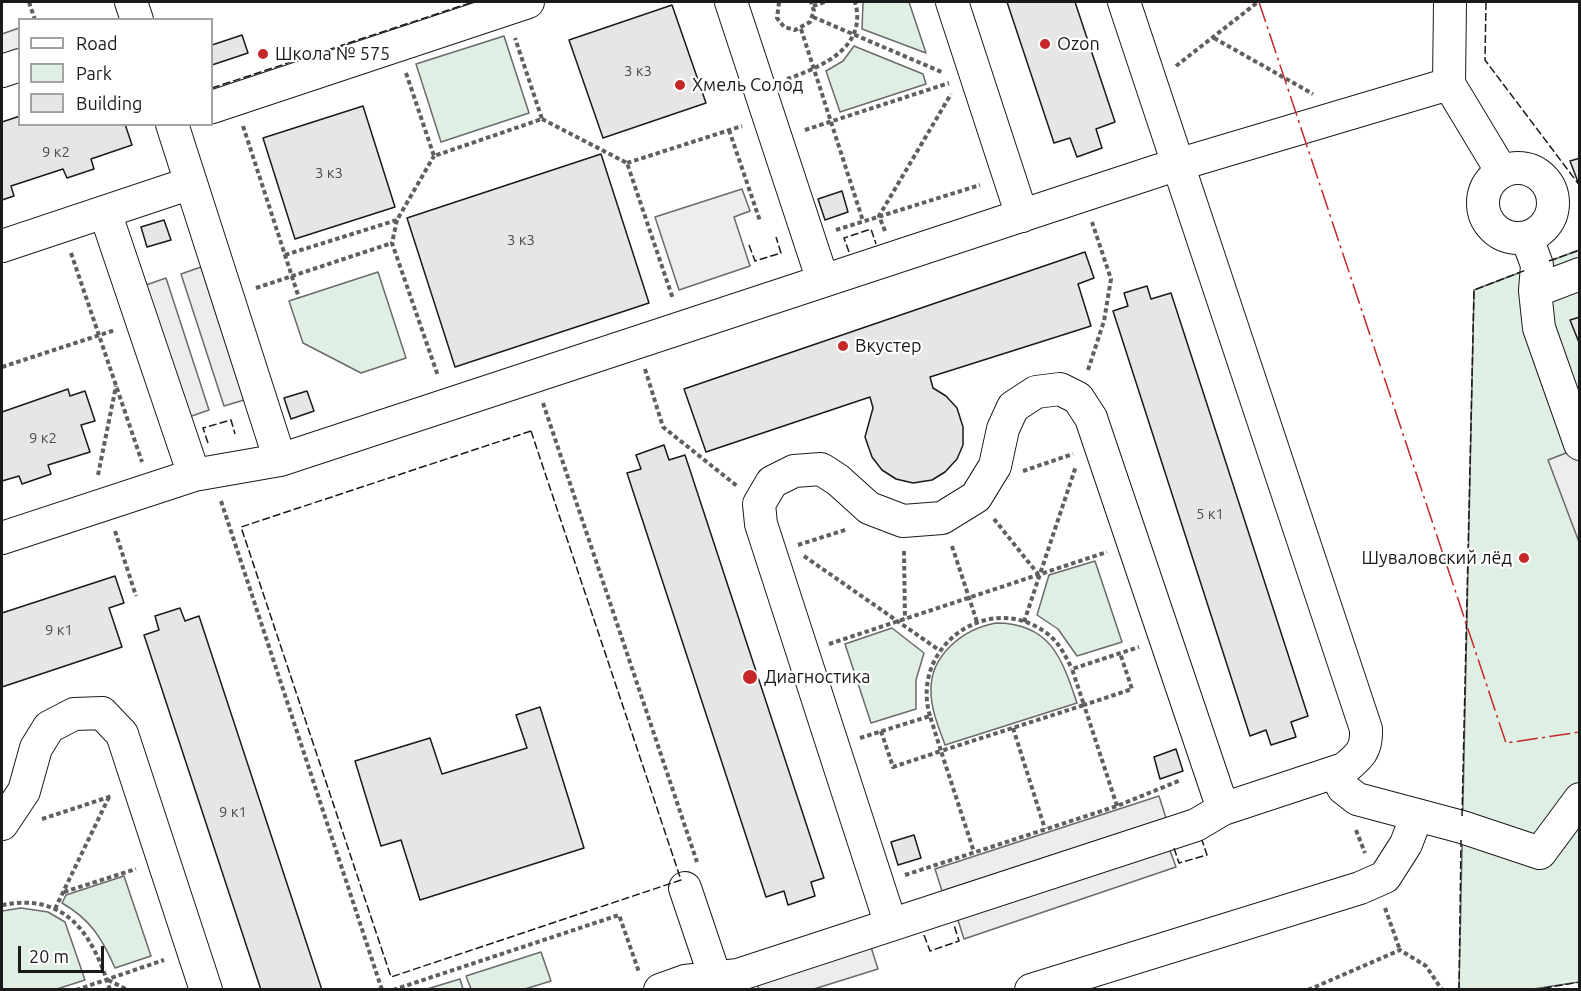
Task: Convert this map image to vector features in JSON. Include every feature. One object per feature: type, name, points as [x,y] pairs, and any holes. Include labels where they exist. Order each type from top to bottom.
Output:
[{"type":"street","points":[[131,2],[136,18]]},
{"type":"street","points":[[731,2],[823,281]]},
{"type":"street","points":[[952,2],[968,76],[1011,181],[1022,216]]},
{"type":"street","points":[[650,982],[738,975],[1196,825],[1223,809],[1344,769],[1358,758],[1367,744],[1366,729],[1124,2]]},
{"type":"street","points":[[1450,2],[1449,84],[1502,172]]},
{"type":"street","points":[[223,103],[517,5]]},
{"type":"street","points":[[2,71],[18,66]]},
{"type":"street","points":[[2,538],[202,473],[280,460],[1179,164],[1449,84]]},
{"type":"street","points":[[173,126],[280,460]]},
{"type":"street","points":[[1525,168],[1536,173],[1551,190],[1553,202],[1546,225],[1527,237],[1506,237],[1498,233],[1486,219],[1483,210],[1484,192],[1494,177],[1502,172],[1525,168]]},
{"type":"street","points":[[2,246],[191,183]]},
{"type":"street","points":[[105,212],[142,321],[202,473]]},
{"type":"street","points":[[1527,237],[1537,266],[1535,291],[1539,328],[1580,444]]},
{"type":"street","points":[[1535,291],[1580,274]]},
{"type":"street","points":[[891,925],[761,524],[759,504],[772,482],[794,471],[821,469],[838,480],[869,508],[903,521],[942,518],[976,497],[995,466],[1003,429],[1013,407],[1036,392],[1060,389],[1078,398],[1091,418],[1223,809]]},
{"type":"street","points":[[5,820],[24,791],[36,748],[49,727],[74,714],[102,714],[122,734],[206,990]]},
{"type":"street","points":[[1336,772],[1343,788],[1357,799],[1540,853],[1580,799]]},
{"type":"street","points":[[1031,990],[1360,888],[1385,877],[1406,844],[1417,815]]},
{"type":"street","points":[[692,878],[715,977]]},
{"type":"path","points":[[29,2],[34,18]]},
{"type":"path","points":[[779,2],[776,12],[780,23],[790,29],[801,29],[813,17],[812,4],[825,2]]},
{"type":"path","points":[[814,70],[832,60],[843,50],[852,35],[856,21],[855,2]]},
{"type":"path","points":[[1169,70],[1215,38],[1258,2]]},
{"type":"path","points":[[517,5],[542,119]]},
{"type":"path","points":[[813,17],[852,35],[968,76]]},
{"type":"path","points":[[801,29],[863,221]]},
{"type":"path","points":[[1215,38],[1321,98],[1310,101]]},
{"type":"path","points":[[397,45],[434,156]]},
{"type":"path","points":[[627,163],[729,130],[831,122],[968,76]]},
{"type":"path","points":[[879,216],[968,76]]},
{"type":"path","points":[[223,103],[285,255],[299,298]]},
{"type":"path","points":[[447,405],[392,243],[397,220],[434,156],[542,119],[627,163],[682,327]]},
{"type":"path","points":[[729,130],[760,221]]},
{"type":"path","points":[[809,239],[973,185],[1011,181]]},
{"type":"path","points":[[879,216],[894,258]]},
{"type":"path","points":[[285,255],[397,220]]},
{"type":"path","points":[[62,226],[151,489]]},
{"type":"path","points":[[227,297],[392,243]]},
{"type":"path","points":[[1078,398],[1104,321],[1111,279],[1099,244]]},
{"type":"path","points":[[2,368],[142,321]]},
{"type":"path","points":[[534,376],[692,878]]},
{"type":"path","points":[[116,383],[97,471],[136,596]]},
{"type":"path","points":[[652,392],[663,427],[759,504]]},
{"type":"path","points":[[995,466],[1013,475],[1081,451],[1024,622]]},
{"type":"path","points":[[202,473],[382,990]]},
{"type":"path","points":[[976,497],[1038,575]]},
{"type":"path","points":[[869,508],[858,526],[791,547],[939,650]]},
{"type":"path","points":[[942,518],[977,622]]},
{"type":"path","points":[[903,521],[905,619]]},
{"type":"path","points":[[804,653],[1133,543]]},
{"type":"path","points":[[975,852],[930,716],[926,690],[928,675],[939,650],[957,634],[977,622],[993,619],[1024,622],[1049,635],[1062,649],[1072,669],[1117,806]]},
{"type":"path","points":[[1072,669],[1165,638]]},
{"type":"path","points":[[881,731],[893,767],[1084,705],[1132,689],[1120,653]]},
{"type":"path","points":[[834,746],[930,716]]},
{"type":"path","points":[[1012,728],[1045,829]]},
{"type":"path","points":[[925,867],[1117,806],[1161,786]]},
{"type":"path","points":[[5,820],[32,822],[140,787]]},
{"type":"path","points":[[55,909],[109,797]]},
{"type":"path","points":[[63,892],[164,860]]},
{"type":"path","points":[[2,905],[17,902],[55,909],[73,920],[88,936],[99,956],[110,990]]},
{"type":"path","points":[[393,990],[619,915],[650,982]]},
{"type":"path","points":[[76,990],[193,950]]},
{"type":"path","points":[[1308,990],[1400,950],[1426,966],[1442,990]]},
{"type":"path","points":[[107,979],[128,990]]},
{"type":"path","points":[[91,990],[93,984]]},
{"type":"green space","points":[[863,2],[909,2],[926,53],[862,29]]},
{"type":"green space","points":[[504,36],[529,113],[441,142],[416,64]]},
{"type":"green space","points":[[854,46],[923,74],[926,84],[840,112],[826,71],[843,61]]},
{"type":"green space","name":"Шуваловский лёд","points":[[1579,250],[1579,982],[1533,989],[1459,990],[1474,290]]},
{"type":"green space","points":[[378,272],[406,358],[361,373],[303,343],[289,301]]},
{"type":"green space","points":[[1095,561],[1122,642],[1077,656],[1058,629],[1037,615],[1049,575]]},
{"type":"green space","points":[[996,623],[1029,629],[1041,636],[1059,658],[1077,703],[945,745],[931,698],[932,678],[936,666],[942,655],[961,638],[972,631]]},
{"type":"green space","points":[[892,628],[924,653],[916,680],[916,709],[871,723],[845,644]]},
{"type":"green space","points":[[124,876],[151,956],[115,968],[94,930],[72,909],[62,903],[66,895]]},
{"type":"green space","points":[[21,908],[48,912],[65,922],[85,980],[57,989],[2,989],[2,911]]},
{"type":"green space","points":[[541,952],[551,981],[525,989],[471,989],[466,976]]},
{"type":"green space","points":[[460,979],[463,989],[427,989]]},
{"type":"shaded area","points":[[18,28],[18,50],[2,56],[2,34]]},
{"type":"shaded area","points":[[742,189],[750,211],[734,217],[750,266],[679,290],[655,217]]},
{"type":"shaded area","points":[[201,267],[244,400],[224,406],[181,274]]},
{"type":"shaded area","points":[[166,278],[209,410],[189,417],[146,285]]},
{"type":"shaded area","points":[[1579,448],[1579,542],[1548,460]]},
{"type":"shaded area","points":[[1159,796],[1166,818],[942,891],[935,869]]},
{"type":"shaded area","points":[[1168,845],[1176,867],[964,939],[957,917]]},
{"type":"shaded area","points":[[871,947],[878,969],[814,989],[759,989],[757,984]]},
{"type":"building","points":[[1007,2],[1075,2],[1115,122],[1096,129],[1102,148],[1077,157],[1070,138],[1054,143]]},
{"type":"building","points":[[672,5],[706,103],[603,138],[569,40]]},
{"type":"building","points":[[242,35],[248,53],[213,65],[213,45]]},
{"type":"building","points":[[363,106],[395,207],[295,239],[263,138]]},
{"type":"building","points":[[18,117],[18,126],[126,126],[132,145],[91,159],[94,169],[67,178],[63,169],[11,186],[14,196],[2,200],[2,122]]},
{"type":"building","points":[[601,154],[649,303],[455,367],[407,218]]},
{"type":"building","points":[[1580,158],[1580,181],[1578,182],[1570,161]]},
{"type":"building","points":[[842,191],[848,212],[825,220],[818,199]]},
{"type":"building","points":[[164,220],[171,240],[147,247],[141,227]]},
{"type":"building","points":[[1085,252],[1094,278],[1078,284],[1091,326],[930,377],[933,388],[946,396],[957,408],[963,427],[963,445],[957,459],[945,472],[932,480],[913,483],[896,479],[882,470],[872,457],[865,437],[873,408],[870,397],[706,452],[684,389]]},
{"type":"building","points":[[1147,286],[1151,299],[1171,293],[1308,716],[1291,722],[1296,737],[1271,745],[1266,730],[1250,736],[1113,311],[1128,306],[1124,293]]},
{"type":"building","points":[[1580,317],[1580,345],[1570,320]]},
{"type":"building","points":[[68,389],[70,396],[85,391],[95,421],[81,425],[90,452],[48,465],[51,474],[22,484],[19,476],[2,481],[2,412]]},
{"type":"building","points":[[307,391],[314,411],[291,419],[284,398]]},
{"type":"building","points":[[664,445],[669,460],[685,455],[824,878],[811,882],[815,896],[788,905],[784,891],[766,897],[627,473],[641,469],[636,455]]},
{"type":"building","points":[[115,576],[124,603],[109,608],[122,647],[2,687],[2,613]]},
{"type":"building","points":[[180,608],[185,621],[199,616],[322,990],[261,990],[144,635],[159,630],[155,616]]},
{"type":"building","points":[[540,707],[584,848],[420,900],[401,840],[381,846],[355,761],[430,738],[442,774],[527,748],[516,715]]},
{"type":"building","points":[[1176,749],[1183,771],[1160,779],[1154,757]]},
{"type":"building","points":[[914,835],[921,858],[898,865],[891,842]]},
{"type":"fence","points":[[213,88],[473,2]]},
{"type":"fence","points":[[1486,2],[1485,60],[1580,186]]},
{"type":"fence","points":[[849,252],[844,238],[871,229],[876,244]]},
{"type":"fence","points":[[749,245],[755,261],[781,253],[776,237]]},
{"type":"fence","points":[[1549,261],[1580,250]]},
{"type":"fence","points":[[1462,816],[1474,290],[1526,270]]},
{"type":"fence","points":[[208,443],[203,428],[231,420],[235,434]]},
{"type":"fence","points":[[531,431],[681,880],[391,977],[241,527],[531,431]]},
{"type":"fence","points":[[1174,848],[1179,863],[1207,855],[1202,840]]},
{"type":"fence","points":[[1459,990],[1461,840]]},
{"type":"fence","points":[[924,935],[930,951],[959,941],[954,925]]},
{"type":"fence","points":[[1533,990],[1580,982]]},
{"type":"power","points":[[1259,2],[1506,743],[1580,732]]},
{"type":"place","name":"Ozon","points":[[1045,44]]},
{"type":"place","name":"Школа № 575","points":[[263,54]]},
{"type":"place","name":"Хмель Солод","points":[[680,85]]},
{"type":"place","name":"Вкустер","points":[[843,346]]},
{"type":"place","name":"Шуваловский лёд","points":[[1524,558]]},
{"type":"place","name":"Диагностика","points":[[750,677]]}]
